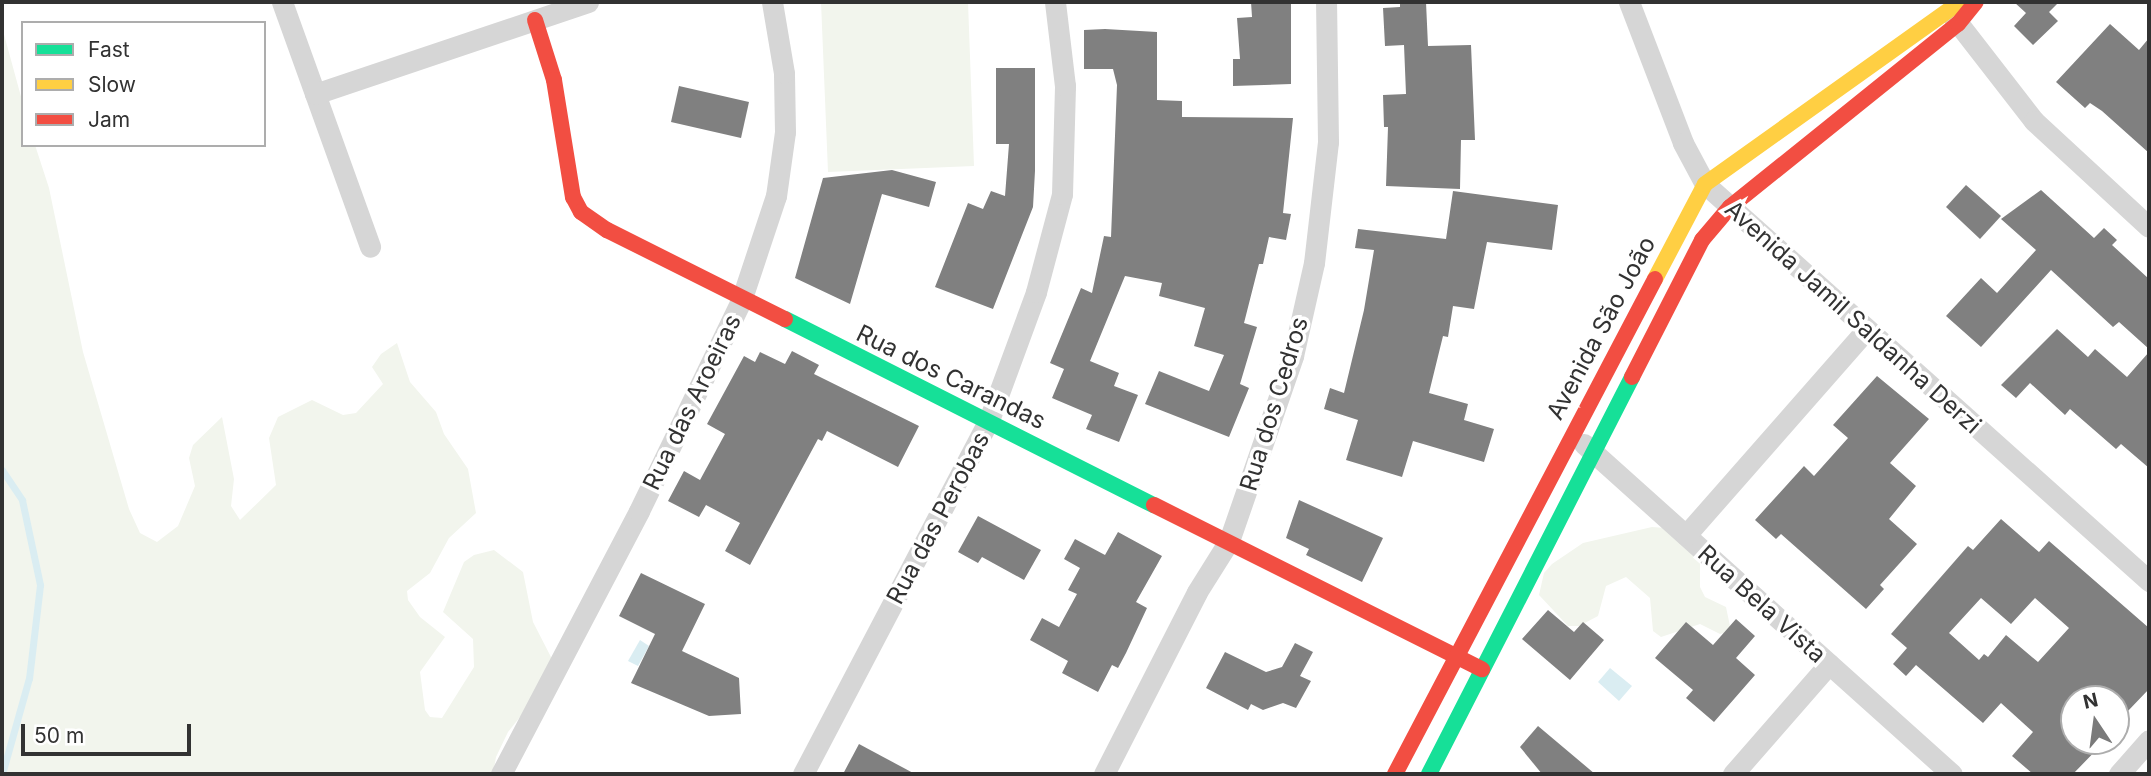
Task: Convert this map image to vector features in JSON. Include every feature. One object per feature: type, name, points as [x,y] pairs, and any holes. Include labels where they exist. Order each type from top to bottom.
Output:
[{"type":"street","points":[[282,2],[370,247]]},
{"type":"street","points":[[315,94],[588,2]]},
{"type":"street","name":"Rua das Aroeiras","points":[[501,774],[639,511],[741,301],[776,196],[785,132],[784,73],[772,2]]},
{"type":"street","name":"Rua das Perobas","points":[[803,774],[989,420],[1036,292],[1062,194],[1065,86],[1055,2]]},
{"type":"street","name":"Rua dos Cedros","points":[[1104,774],[1197,592],[1229,541],[1270,432],[1314,263],[1328,142],[1325,2]]},
{"type":"street","name":"Avenida Jamil Saldanha Derzi","points":[[1629,2],[1683,143],[1705,184],[2149,581]]},
{"type":"street","name":"Avenida São João","points":[[1395,774],[1705,184],[1952,9],[1976,2]]},
{"type":"street","points":[[1952,9],[2034,121],[2149,227]]},
{"type":"street","name":"Avenida São João","points":[[1429,774],[1702,240],[1730,208],[1952,9]]},
{"type":"street","name":"Rua dos Carandas","points":[[535,20],[552,70],[570,183],[581,212],[741,301],[989,420],[1482,669]]},
{"type":"street","points":[[1686,535],[1867,329]]},
{"type":"street","name":"Rua Bela Vista","points":[[1572,433],[1952,774]]},
{"type":"street","points":[[1732,774],[1829,664]]},
{"type":"street","points":[[2119,774],[2149,740]]},
{"type":"shaded area","points":[[821,2],[968,2],[974,166],[828,172]]},
{"type":"shaded area","points":[[2,27],[21,97],[21,147],[36,147],[49,188],[83,352],[129,509],[140,533],[157,542],[178,526],[195,486],[189,458],[193,445],[222,417],[234,479],[231,506],[240,520],[276,485],[269,438],[278,417],[312,400],[343,415],[356,413],[383,384],[372,367],[381,354],[397,343],[410,382],[436,412],[444,434],[468,469],[476,513],[449,538],[430,573],[407,591],[408,600],[420,617],[445,637],[420,672],[425,710],[430,717],[442,718],[474,667],[473,639],[443,612],[464,562],[474,555],[494,550],[523,572],[533,622],[552,659],[544,687],[508,732],[496,757],[493,774],[2,774]]},
{"type":"shaded area","points":[[1652,527],[1665,528],[1700,554],[1700,587],[1705,597],[1726,607],[1731,631],[1720,634],[1700,624],[1661,637],[1653,631],[1650,598],[1626,577],[1606,586],[1598,616],[1579,626],[1568,626],[1539,595],[1544,573],[1552,564],[1583,543]]},
{"type":"shaded area","points":[[640,640],[649,646],[638,666],[628,661]]},
{"type":"shaded area","points":[[1610,668],[1632,686],[1619,701],[1598,682]]},
{"type":"building","points":[[1251,2],[1291,2],[1291,84],[1233,86],[1233,59],[1240,59],[1237,18],[1252,17]]},
{"type":"building","points":[[1400,2],[1426,2],[1428,46],[1471,45],[1475,140],[1461,140],[1460,189],[1386,186],[1388,127],[1384,127],[1383,95],[1406,94],[1404,45],[1385,46],[1383,8],[1400,7]]},
{"type":"building","points":[[2014,2],[2059,2],[2049,12],[2058,21],[2033,45],[2014,26],[2026,13]]},
{"type":"building","points":[[2110,24],[2139,50],[2149,38],[2149,153],[2102,111],[2090,103],[2085,108],[2056,82]]},
{"type":"building","points":[[1084,30],[1157,32],[1157,100],[1182,101],[1182,117],[1293,118],[1283,213],[1291,214],[1286,240],[1269,237],[1263,264],[1259,264],[1244,323],[1257,327],[1240,384],[1249,388],[1229,437],[1145,404],[1159,371],[1209,391],[1224,355],[1194,346],[1205,308],[1159,296],[1162,283],[1125,276],[1090,361],[1119,373],[1114,386],[1138,395],[1119,442],[1086,429],[1092,415],[1052,398],[1064,369],[1050,363],[1081,288],[1092,293],[1104,236],[1111,237],[1117,85],[1113,69],[1084,69]]},
{"type":"building","points":[[996,68],[1035,68],[1035,171],[1033,207],[993,309],[935,287],[968,203],[983,209],[991,191],[1005,196],[1009,144],[996,144]]},
{"type":"building","points":[[679,86],[749,102],[741,138],[671,122]]},
{"type":"building","points":[[892,170],[936,182],[929,207],[882,194],[850,304],[795,278],[823,178]]},
{"type":"building","points":[[1966,185],[2001,216],[1980,239],[1946,207]]},
{"type":"building","points":[[2041,190],[2094,238],[2104,228],[2117,240],[2112,245],[2149,279],[2149,349],[2119,322],[2113,327],[2051,270],[1981,347],[1946,316],[1981,278],[1997,293],[2036,250],[2001,219]]},
{"type":"building","points":[[1453,191],[1558,205],[1552,250],[1487,242],[1474,309],[1453,306],[1448,337],[1443,336],[1429,393],[1468,404],[1464,420],[1494,429],[1484,462],[1413,441],[1402,477],[1346,460],[1358,420],[1324,409],[1330,388],[1344,393],[1364,310],[1374,250],[1355,248],[1358,229],[1446,239]]},
{"type":"building","points":[[2057,329],[2088,357],[2095,349],[2127,377],[2149,352],[2149,468],[2121,444],[2116,449],[2070,409],[2065,415],[2030,383],[2016,398],[2001,385]]},
{"type":"building","points":[[792,351],[819,365],[814,374],[919,426],[898,467],[827,431],[822,441],[818,439],[750,565],[725,551],[740,523],[706,505],[699,517],[668,501],[684,471],[700,480],[725,434],[707,424],[744,356],[755,362],[760,352],[785,364]]},
{"type":"building","points":[[1877,376],[1929,419],[1890,463],[1916,486],[1889,519],[1917,544],[1880,585],[1884,589],[1866,609],[1781,534],[1776,539],[1755,520],[1804,466],[1814,476],[1848,438],[1833,425]]},
{"type":"building","points":[[1299,500],[1383,538],[1362,582],[1306,555],[1309,549],[1286,538]]},
{"type":"building","points":[[978,516],[1041,550],[1024,580],[982,557],[978,563],[958,552]]},
{"type":"building","points":[[2001,519],[2039,552],[2049,541],[2149,628],[2149,689],[2130,709],[2130,685],[2060,685],[2060,755],[2091,755],[2073,774],[2033,774],[2012,756],[2033,732],[2001,703],[1983,723],[1916,665],[1906,676],[1893,664],[1907,648],[1891,634],[1968,546],[1973,550]],"holes":[[[1981,598],[2011,624],[2035,598],[2069,628],[2038,662],[2006,635],[1988,657],[1984,654],[1979,660],[1949,633]]]},
{"type":"building","points":[[1118,532],[1162,556],[1136,602],[1147,608],[1126,653],[1118,668],[1112,665],[1098,692],[1062,673],[1068,661],[1030,640],[1042,618],[1059,627],[1077,594],[1068,590],[1080,568],[1064,559],[1075,539],[1105,555]]},
{"type":"building","points":[[641,573],[705,604],[682,651],[739,678],[741,714],[709,716],[631,683],[655,634],[619,616]]},
{"type":"building","points":[[1548,610],[1574,632],[1583,622],[1604,640],[1570,680],[1522,639]]},
{"type":"building","points":[[1736,619],[1755,636],[1736,658],[1755,675],[1714,722],[1686,698],[1693,690],[1655,658],[1686,622],[1713,645]]},
{"type":"building","points":[[1295,643],[1313,652],[1300,676],[1311,681],[1296,708],[1283,703],[1263,710],[1251,704],[1248,710],[1206,688],[1225,652],[1266,672],[1282,667]]},
{"type":"building","points":[[1538,726],[1595,774],[1542,774],[1520,747]]},
{"type":"building","points":[[859,744],[915,774],[843,774]]},
{"type":"waterway","points":[[2,470],[22,500],[40,585],[29,678],[2,774]]},
{"type":"traffic: fast","points":[[785,319],[1154,505]]},
{"type":"traffic: fast","points":[[1429,774],[1632,377]]},
{"type":"traffic: slow","points":[[1655,279],[1705,184],[1960,2]]},
{"type":"traffic: jam","points":[[1632,377],[1702,240],[1730,207],[1958,24],[1976,2]]},
{"type":"traffic: jam","points":[[535,20],[554,80],[573,197],[581,212],[607,230],[785,319]]},
{"type":"traffic: jam","points":[[1395,774],[1655,279]]},
{"type":"traffic: jam","points":[[1154,505],[1482,669]]}]
